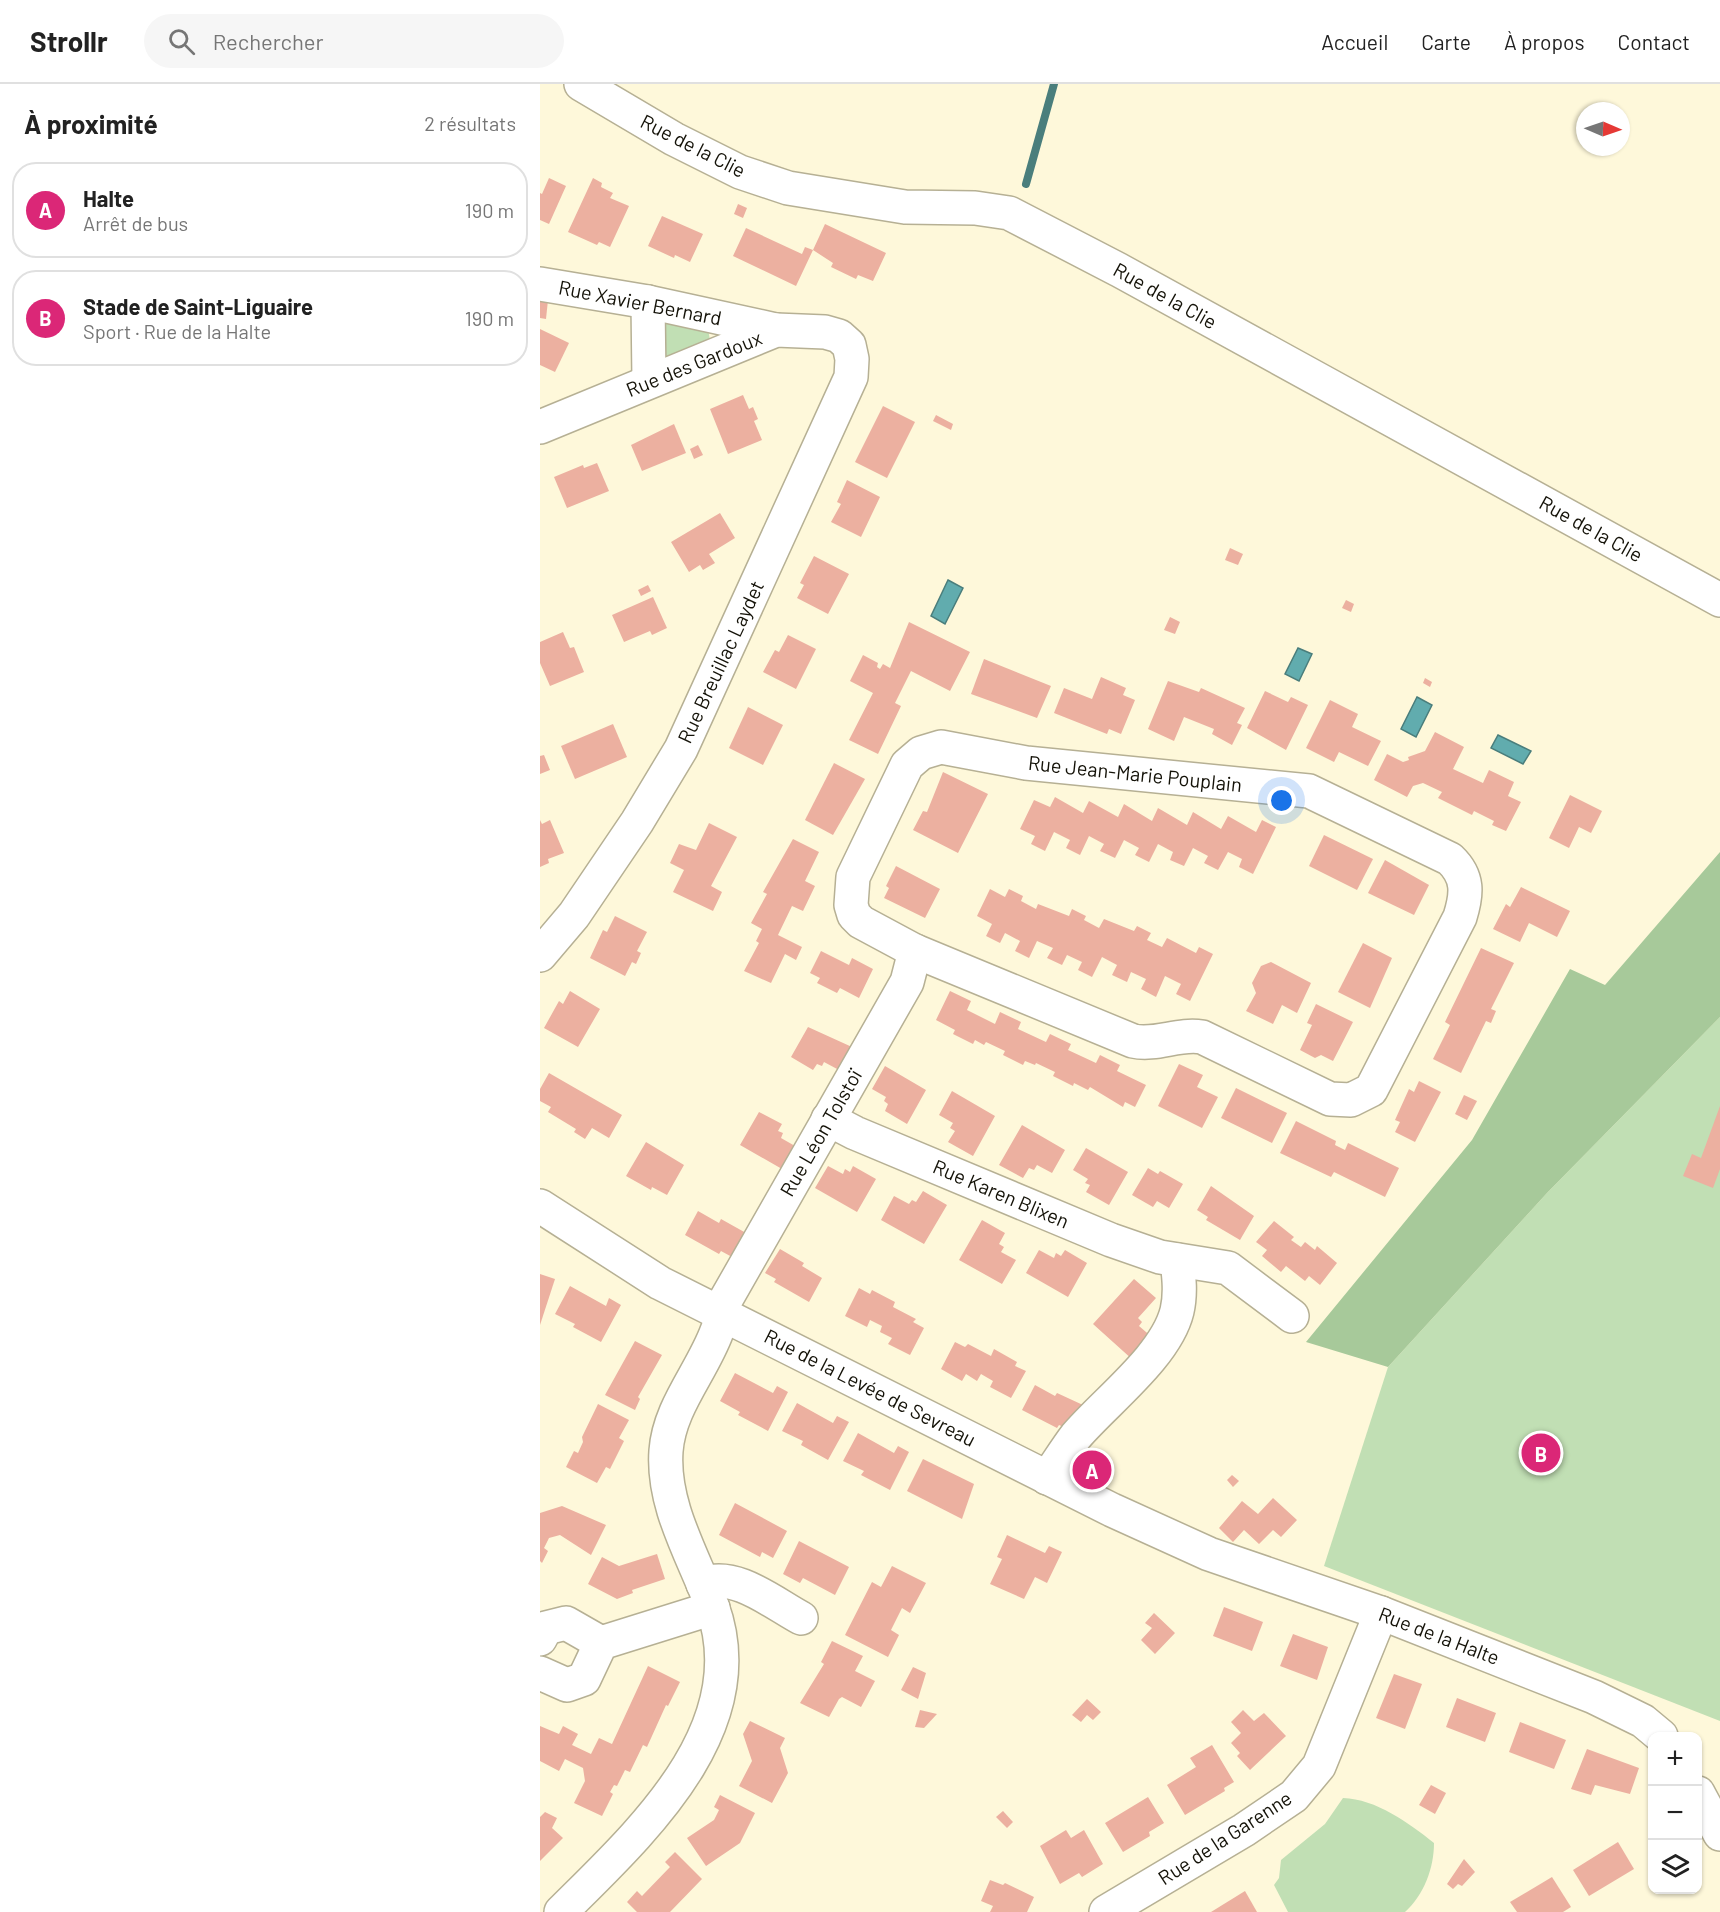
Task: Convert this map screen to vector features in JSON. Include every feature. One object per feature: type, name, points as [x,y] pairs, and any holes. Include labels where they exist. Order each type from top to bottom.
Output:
[{"type":"street","name":"Rue de la Clie","points":[[581,84],[674,139],[740,172],[788,188],[905,207],[975,208],[1009,213],[1119,270],[1720,600]]},
{"type":"street","name":"Rue Xavier Bernard","points":[[540,284],[648,302],[776,330]]},
{"type":"street","points":[[648,302],[649,381]]},
{"type":"street","name":"Rue des Gardoux","points":[[540,427],[776,330],[825,332],[839,336],[849,345]]},
{"type":"street","name":"Rue Breuillac Laydet","points":[[540,955],[574,915],[637,822],[681,749],[851,377],[852,359],[849,345]]},
{"type":"street","name":"Rue Jean-Marie Pouplain","points":[[941,747],[1026,764],[1308,791],[1450,860],[1459,868],[1466,892],[1460,917],[1378,1079],[1371,1090],[1361,1096],[1339,1101],[1302,1088],[1202,1037],[1188,1035],[1143,1043],[1133,1041],[915,951],[861,922],[854,915],[851,905],[851,886],[907,765],[921,753],[941,747]]},
{"type":"street","name":"Rue Léon Tolstoï","points":[[561,1912],[649,1822],[674,1791],[713,1716],[722,1677],[722,1652],[708,1596],[672,1504],[666,1470],[668,1434],[675,1413],[717,1332],[725,1301],[907,982],[915,951]]},
{"type":"street","name":"Rue Karen Blixen","points":[[828,1119],[855,1133],[1111,1240],[1177,1260],[1228,1268],[1292,1316]]},
{"type":"street","name":"Rue de la Levée de Sevreau","points":[[540,1206],[628,1265],[1047,1478],[1209,1554]]},
{"type":"street","points":[[1047,1478],[1076,1437],[1152,1354],[1168,1332],[1177,1311],[1180,1282],[1177,1260]]},
{"type":"street","name":"Rue de la Halte","points":[[1209,1554],[1381,1613],[1621,1708],[1643,1720],[1655,1732]]},
{"type":"street","points":[[540,1673],[567,1685],[584,1679],[602,1643],[708,1596],[714,1580],[732,1581],[801,1618]]},
{"type":"street","name":"Rue de la Garenne","points":[[1106,1912],[1244,1830],[1294,1796],[1320,1766],[1381,1613]]},
{"type":"street","points":[[540,1639],[546,1628],[566,1623],[602,1643]]},
{"type":"street","points":[[1702,1800],[1720,1834]]},
{"type":"green space","points":[[659,321],[707,324],[710,340],[664,360]]},
{"type":"green space","points":[[1720,852],[1720,1017],[1547,1193],[1388,1367],[1306,1342],[1472,1140],[1570,969],[1605,985]]},
{"type":"green space","points":[[1720,1017],[1720,1721],[1324,1566],[1388,1367],[1547,1193]]},
{"type":"green space","points":[[1343,1798],[1355,1799],[1380,1807],[1403,1820],[1434,1843],[1427,1880],[1418,1898],[1405,1912],[1288,1912],[1274,1885],[1279,1878],[1281,1860],[1325,1824]]},
{"type":"water","points":[[948,580],[963,588],[945,624],[931,616]]},
{"type":"water","points":[[1298,648],[1312,654],[1299,681],[1285,674]]},
{"type":"water","points":[[1417,697],[1432,705],[1416,737],[1401,729]]},
{"type":"water","points":[[1498,735],[1531,751],[1523,764],[1491,748]]},
{"type":"building","points":[[549,178],[566,186],[549,224],[540,220],[540,193],[542,194]]},
{"type":"building","points":[[593,178],[602,183],[601,187],[613,193],[610,198],[629,206],[610,247],[599,242],[597,245],[568,232]]},
{"type":"building","points":[[738,204],[747,208],[743,218],[734,214]]},
{"type":"building","points":[[662,216],[703,234],[690,262],[675,255],[674,258],[648,246]]},
{"type":"building","points":[[825,224],[886,253],[873,281],[858,275],[856,279],[831,267],[833,263],[813,250]]},
{"type":"building","points":[[746,228],[802,254],[805,247],[813,250],[796,286],[733,256]]},
{"type":"building","points":[[540,299],[548,300],[546,319],[540,318]]},
{"type":"building","points":[[540,329],[569,343],[555,372],[540,365]]},
{"type":"building","points":[[743,395],[749,409],[753,407],[758,419],[754,421],[762,440],[728,454],[710,409]]},
{"type":"building","points":[[883,406],[915,422],[887,478],[855,462]]},
{"type":"building","points":[[936,415],[953,424],[951,430],[933,421]]},
{"type":"building","points":[[674,424],[686,453],[642,471],[631,445]]},
{"type":"building","points":[[698,445],[703,455],[694,459],[690,449]]},
{"type":"building","points":[[597,463],[609,491],[567,508],[554,477],[583,465],[584,468]]},
{"type":"building","points":[[847,480],[880,497],[861,537],[831,522],[841,504],[837,502]]},
{"type":"building","points":[[720,513],[735,538],[709,554],[715,563],[703,570],[700,565],[689,572],[671,542]]},
{"type":"building","points":[[1230,548],[1243,554],[1238,565],[1225,560]]},
{"type":"building","points":[[814,556],[849,574],[828,614],[797,598],[804,585],[800,583]]},
{"type":"building","points":[[648,585],[651,591],[641,596],[638,590]]},
{"type":"building","points":[[653,597],[667,628],[652,635],[650,631],[624,642],[612,615]]},
{"type":"building","points":[[1346,600],[1354,604],[1351,612],[1342,608]]},
{"type":"building","points":[[1170,617],[1180,622],[1175,634],[1164,630]]},
{"type":"building","points":[[909,622],[970,652],[950,691],[911,671],[895,703],[901,706],[878,754],[849,740],[873,693],[850,681],[863,655],[878,663],[877,667],[880,669],[883,664],[890,668]]},
{"type":"building","points":[[563,632],[570,648],[574,647],[584,672],[550,686],[540,663],[540,642]]},
{"type":"building","points":[[788,635],[816,649],[796,689],[763,672],[775,650],[779,652]]},
{"type":"building","points":[[984,659],[1051,686],[1037,718],[971,694]]},
{"type":"building","points":[[1101,677],[1126,688],[1123,695],[1135,700],[1121,734],[1109,729],[1107,734],[1054,713],[1064,688],[1092,699]]},
{"type":"building","points":[[1425,678],[1432,682],[1430,687],[1423,683]]},
{"type":"building","points":[[1168,681],[1199,692],[1201,688],[1245,708],[1237,723],[1242,725],[1232,745],[1212,734],[1214,729],[1184,717],[1174,741],[1148,729]]},
{"type":"building","points":[[1265,691],[1288,702],[1291,697],[1308,705],[1286,750],[1247,728]]},
{"type":"building","points":[[1330,700],[1358,714],[1352,727],[1381,741],[1368,766],[1339,752],[1334,762],[1306,748]]},
{"type":"building","points":[[748,707],[783,725],[763,765],[729,748]]},
{"type":"building","points":[[613,724],[627,757],[575,779],[561,746]]},
{"type":"building","points":[[1435,732],[1464,747],[1453,769],[1483,783],[1489,770],[1514,782],[1508,796],[1521,802],[1506,831],[1492,825],[1494,821],[1474,811],[1472,815],[1438,798],[1442,792],[1423,783],[1413,786],[1407,797],[1374,780],[1387,754],[1403,762],[1409,760],[1408,757],[1425,751]]},
{"type":"building","points":[[544,755],[550,770],[540,774],[540,756]]},
{"type":"building","points":[[834,763],[865,779],[833,835],[805,820]]},
{"type":"building","points":[[943,772],[988,794],[958,853],[913,830],[923,811],[927,812]]},
{"type":"building","points":[[1570,795],[1602,811],[1591,833],[1579,827],[1569,848],[1549,838]]},
{"type":"building","points":[[1055,797],[1083,813],[1089,801],[1118,817],[1124,804],[1152,821],[1158,808],[1187,825],[1193,812],[1221,829],[1228,816],[1256,832],[1262,820],[1276,827],[1253,874],[1239,867],[1242,859],[1228,852],[1218,870],[1204,863],[1208,856],[1193,848],[1184,866],[1170,860],[1173,852],[1158,844],[1149,862],[1135,855],[1139,848],[1124,840],[1115,858],[1100,851],[1104,844],[1089,836],[1080,855],[1066,848],[1070,840],[1054,832],[1045,851],[1031,844],[1035,836],[1020,829],[1034,800],[1050,807]]},
{"type":"building","points":[[540,820],[542,824],[550,820],[564,853],[548,859],[549,863],[540,867]]},
{"type":"building","points":[[709,823],[737,837],[711,886],[722,892],[713,911],[673,892],[684,870],[670,863],[679,844],[696,850]]},
{"type":"building","points":[[1324,835],[1373,859],[1357,890],[1309,866]]},
{"type":"building","points":[[793,839],[819,852],[805,881],[815,886],[803,911],[792,906],[778,935],[802,947],[796,960],[785,954],[771,983],[744,971],[759,943],[756,941],[762,929],[751,923],[767,894],[763,892]]},
{"type":"building","points":[[1385,860],[1429,885],[1414,915],[1368,893]]},
{"type":"building","points":[[896,866],[940,889],[925,918],[884,898],[889,888],[886,886]]},
{"type":"building","points":[[1521,887],[1570,911],[1557,937],[1529,923],[1520,942],[1493,929],[1506,904],[1510,907]]},
{"type":"building","points":[[990,889],[1005,897],[1009,889],[1023,896],[1021,901],[1036,909],[1038,904],[1069,916],[1072,909],[1086,916],[1084,920],[1099,928],[1104,919],[1134,931],[1137,926],[1151,933],[1147,940],[1162,947],[1167,938],[1196,953],[1199,947],[1213,954],[1190,1001],[1176,994],[1181,984],[1165,976],[1156,997],[1141,989],[1146,979],[1131,972],[1127,982],[1112,975],[1117,965],[1102,957],[1092,977],[1078,970],[1082,962],[1067,955],[1062,965],[1047,958],[1053,948],[1037,941],[1029,958],[1015,951],[1020,941],[1005,933],[1000,943],[986,936],[992,924],[977,916]]},
{"type":"building","points":[[615,916],[647,932],[637,951],[641,953],[636,964],[632,962],[625,976],[590,958],[603,930],[607,932]]},
{"type":"building","points":[[1363,943],[1392,958],[1370,1008],[1338,992]]},
{"type":"building","points":[[1481,948],[1514,963],[1491,1009],[1496,1011],[1491,1023],[1486,1021],[1461,1073],[1433,1059],[1450,1025],[1445,1022]]},
{"type":"building","points":[[821,951],[849,965],[852,958],[873,969],[859,998],[840,988],[837,993],[817,983],[820,978],[810,973]]},
{"type":"building","points":[[1271,962],[1311,983],[1297,1013],[1282,1005],[1273,1024],[1246,1011],[1256,993],[1252,983],[1261,966]]},
{"type":"building","points":[[570,991],[600,1009],[578,1047],[544,1028],[559,1001],[563,1004]]},
{"type":"building","points":[[950,991],[971,1001],[967,1010],[995,1024],[1000,1012],[1021,1022],[1018,1029],[1046,1042],[1050,1034],[1071,1044],[1068,1050],[1096,1063],[1100,1055],[1120,1065],[1117,1071],[1146,1085],[1135,1107],[1125,1102],[1123,1107],[1090,1087],[1088,1090],[1074,1083],[1073,1086],[1053,1076],[1055,1072],[1036,1063],[1035,1065],[1025,1061],[1023,1065],[1003,1055],[1005,1051],[986,1042],[984,1045],[975,1040],[973,1044],[953,1034],[955,1030],[936,1020]]},
{"type":"building","points":[[1316,1004],[1353,1022],[1333,1061],[1321,1055],[1315,1058],[1300,1050],[1312,1025],[1307,1023]]},
{"type":"building","points":[[808,1027],[852,1047],[839,1070],[824,1062],[822,1066],[817,1064],[813,1070],[791,1057]]},
{"type":"building","points":[[1179,1064],[1203,1075],[1197,1087],[1218,1097],[1202,1128],[1158,1106]]},
{"type":"building","points":[[885,1066],[926,1090],[907,1124],[885,1111],[888,1104],[884,1101],[886,1097],[872,1089]]},
{"type":"building","points":[[549,1073],[622,1115],[609,1138],[592,1128],[585,1139],[574,1132],[576,1129],[548,1112],[551,1107],[540,1101],[540,1089]]},
{"type":"building","points":[[1419,1081],[1441,1092],[1415,1142],[1395,1132],[1400,1122],[1395,1120],[1409,1089],[1414,1092]]},
{"type":"building","points":[[1236,1088],[1287,1113],[1272,1143],[1221,1118]]},
{"type":"building","points":[[952,1091],[995,1116],[973,1156],[948,1142],[955,1131],[950,1128],[953,1123],[939,1115]]},
{"type":"building","points":[[1464,1095],[1477,1101],[1467,1120],[1455,1114]]},
{"type":"building","points":[[1720,1106],[1720,1169],[1713,1188],[1683,1176],[1692,1154],[1701,1158]]},
{"type":"building","points":[[759,1112],[782,1124],[778,1131],[783,1133],[781,1138],[795,1146],[782,1169],[740,1145]]},
{"type":"building","points":[[1296,1121],[1336,1141],[1335,1145],[1345,1150],[1348,1143],[1399,1168],[1385,1197],[1334,1172],[1331,1177],[1280,1153]]},
{"type":"building","points":[[1022,1125],[1065,1150],[1052,1173],[1037,1165],[1034,1170],[1029,1168],[1023,1178],[999,1165]]},
{"type":"building","points":[[646,1142],[684,1165],[667,1195],[652,1187],[651,1190],[626,1176]]},
{"type":"building","points":[[1086,1148],[1128,1172],[1109,1205],[1086,1192],[1090,1185],[1085,1183],[1088,1179],[1073,1170]]},
{"type":"building","points":[[828,1166],[843,1174],[845,1169],[850,1172],[853,1166],[876,1179],[857,1212],[815,1188]]},
{"type":"building","points":[[1148,1168],[1158,1174],[1160,1171],[1183,1184],[1169,1208],[1157,1201],[1153,1207],[1132,1195]]},
{"type":"building","points":[[1211,1186],[1254,1216],[1240,1240],[1206,1220],[1208,1217],[1197,1210]]},
{"type":"building","points":[[923,1191],[947,1205],[924,1244],[881,1220],[894,1196],[909,1204],[912,1200],[916,1202]]},
{"type":"building","points":[[698,1211],[719,1223],[721,1219],[746,1233],[732,1257],[721,1251],[719,1254],[685,1235]]},
{"type":"building","points":[[982,1220],[1005,1233],[999,1244],[1004,1247],[1001,1252],[1016,1260],[1002,1284],[959,1260]]},
{"type":"building","points":[[1274,1221],[1294,1237],[1291,1240],[1301,1247],[1305,1242],[1315,1250],[1317,1246],[1337,1263],[1320,1285],[1309,1276],[1305,1281],[1286,1266],[1281,1272],[1262,1256],[1267,1250],[1256,1242]]},
{"type":"building","points":[[780,1249],[804,1263],[802,1266],[822,1278],[809,1302],[774,1282],[776,1279],[765,1273]]},
{"type":"building","points":[[1039,1250],[1054,1258],[1056,1253],[1061,1256],[1065,1250],[1087,1263],[1068,1297],[1026,1273]]},
{"type":"building","points":[[540,1274],[555,1279],[540,1325]]},
{"type":"building","points":[[1134,1279],[1156,1298],[1138,1318],[1142,1322],[1139,1326],[1153,1338],[1133,1360],[1093,1324]]},
{"type":"building","points":[[570,1286],[606,1306],[609,1298],[621,1305],[601,1342],[573,1327],[575,1324],[555,1314]]},
{"type":"building","points":[[859,1288],[870,1294],[872,1290],[895,1302],[893,1307],[916,1319],[913,1322],[924,1328],[910,1355],[888,1344],[892,1338],[880,1332],[882,1326],[870,1320],[867,1327],[845,1316]]},
{"type":"building","points":[[635,1341],[662,1355],[638,1397],[640,1399],[635,1410],[605,1395]]},
{"type":"building","points":[[955,1342],[965,1347],[968,1344],[991,1356],[994,1349],[1017,1362],[1015,1366],[1026,1371],[1011,1398],[990,1387],[993,1381],[981,1374],[977,1381],[966,1374],[962,1381],[941,1369]]},
{"type":"building","points":[[735,1373],[773,1393],[777,1386],[788,1392],[768,1431],[738,1415],[740,1412],[720,1401]]},
{"type":"building","points":[[1035,1385],[1055,1396],[1057,1393],[1083,1405],[1070,1430],[1059,1425],[1057,1428],[1022,1410]]},
{"type":"building","points":[[797,1403],[833,1423],[837,1416],[849,1422],[828,1460],[801,1445],[803,1441],[782,1431]]},
{"type":"building","points":[[598,1404],[629,1420],[619,1438],[624,1441],[610,1469],[606,1467],[597,1483],[566,1467],[574,1451],[578,1453],[583,1442],[582,1437]]},
{"type":"building","points":[[858,1433],[894,1453],[898,1446],[909,1452],[890,1490],[861,1475],[864,1471],[843,1461]]},
{"type":"building","points":[[923,1459],[974,1484],[962,1519],[907,1491]]},
{"type":"building","points":[[1232,1475],[1239,1481],[1233,1487],[1227,1480]]},
{"type":"building","points":[[1273,1498],[1297,1520],[1281,1537],[1273,1530],[1259,1544],[1244,1530],[1233,1542],[1219,1528],[1242,1501],[1258,1514]]},
{"type":"building","points":[[735,1503],[787,1531],[773,1558],[762,1552],[760,1557],[719,1535]]},
{"type":"building","points":[[562,1506],[606,1525],[591,1555],[560,1535],[549,1538],[544,1548],[548,1551],[542,1563],[540,1561],[540,1513]]},
{"type":"building","points":[[1007,1535],[1045,1553],[1049,1546],[1062,1552],[1047,1583],[1035,1577],[1024,1599],[990,1584],[1002,1559],[997,1557]]},
{"type":"building","points":[[799,1541],[849,1567],[835,1595],[803,1578],[800,1583],[783,1574]]},
{"type":"building","points":[[657,1554],[665,1579],[632,1590],[633,1593],[617,1599],[588,1584],[602,1557],[619,1566]]},
{"type":"building","points":[[892,1566],[926,1583],[910,1613],[902,1608],[891,1630],[899,1635],[888,1657],[845,1635],[872,1582],[881,1587]]},
{"type":"building","points":[[1224,1607],[1263,1622],[1252,1651],[1213,1636]]},
{"type":"building","points":[[1154,1613],[1175,1633],[1155,1654],[1141,1640],[1152,1628],[1145,1623]]},
{"type":"building","points":[[1293,1634],[1328,1647],[1317,1680],[1280,1666]]},
{"type":"building","points":[[832,1641],[863,1656],[855,1671],[875,1681],[861,1707],[842,1697],[829,1717],[800,1703],[824,1664],[821,1662]]},
{"type":"building","points":[[648,1666],[680,1682],[668,1706],[666,1705],[647,1747],[643,1745],[630,1772],[625,1770],[617,1786],[614,1785],[610,1792],[613,1794],[602,1816],[574,1803],[585,1781],[583,1768],[565,1759],[559,1771],[540,1761],[540,1726],[559,1734],[563,1726],[578,1734],[572,1745],[591,1754],[599,1738],[612,1744]]},
{"type":"building","points":[[913,1667],[926,1673],[918,1699],[901,1690]]},
{"type":"building","points":[[1394,1674],[1422,1684],[1405,1729],[1376,1718]]},
{"type":"building","points":[[1457,1698],[1496,1713],[1485,1742],[1446,1727]]},
{"type":"building","points":[[1087,1699],[1101,1712],[1093,1720],[1087,1715],[1081,1722],[1072,1715]]},
{"type":"building","points":[[920,1710],[937,1714],[924,1728],[915,1727]]},
{"type":"building","points":[[1243,1710],[1254,1721],[1264,1713],[1286,1736],[1250,1770],[1237,1756],[1240,1753],[1231,1743],[1241,1733],[1231,1722]]},
{"type":"building","points":[[750,1721],[785,1738],[780,1748],[788,1773],[772,1803],[739,1786],[752,1761],[743,1734]]},
{"type":"building","points":[[1520,1722],[1566,1740],[1554,1769],[1509,1752]]},
{"type":"building","points":[[1212,1745],[1234,1782],[1224,1788],[1225,1791],[1185,1815],[1167,1785],[1196,1767],[1190,1758]]},
{"type":"building","points":[[1587,1749],[1639,1768],[1630,1794],[1595,1785],[1591,1795],[1571,1789]]},
{"type":"building","points":[[1431,1785],[1446,1793],[1435,1814],[1419,1805]]},
{"type":"building","points":[[720,1795],[755,1813],[740,1843],[706,1866],[687,1838],[714,1820],[719,1810],[714,1807]]},
{"type":"building","points":[[1148,1797],[1164,1823],[1149,1832],[1150,1836],[1123,1852],[1105,1823]]},
{"type":"building","points":[[1003,1811],[1013,1822],[1007,1828],[996,1817]]},
{"type":"building","points":[[545,1812],[557,1818],[552,1828],[563,1838],[540,1861],[540,1817]]},
{"type":"building","points":[[1066,1830],[1071,1838],[1084,1830],[1103,1864],[1082,1877],[1079,1873],[1060,1884],[1040,1846]]},
{"type":"building","points":[[1618,1842],[1634,1869],[1589,1896],[1573,1870]]},
{"type":"building","points":[[675,1852],[702,1879],[670,1912],[637,1912],[627,1902],[637,1891],[642,1896],[670,1867],[665,1862]]},
{"type":"building","points":[[1464,1859],[1475,1872],[1462,1886],[1458,1884],[1453,1889],[1447,1884]]},
{"type":"building","points":[[1552,1877],[1571,1907],[1563,1912],[1517,1912],[1510,1902]]},
{"type":"building","points":[[990,1880],[1003,1885],[1005,1883],[1034,1897],[1027,1912],[990,1912],[993,1906],[981,1901]]},
{"type":"building","points":[[1245,1891],[1257,1912],[1211,1912]]},
{"type":"waterway","points":[[1026,184],[1054,84]]},
{"type":"place","name":"Stade de Saint-Liguaire","points":[[1541,1453]]},
{"type":"place","name":"Halte","points":[[1092,1470]]}]
